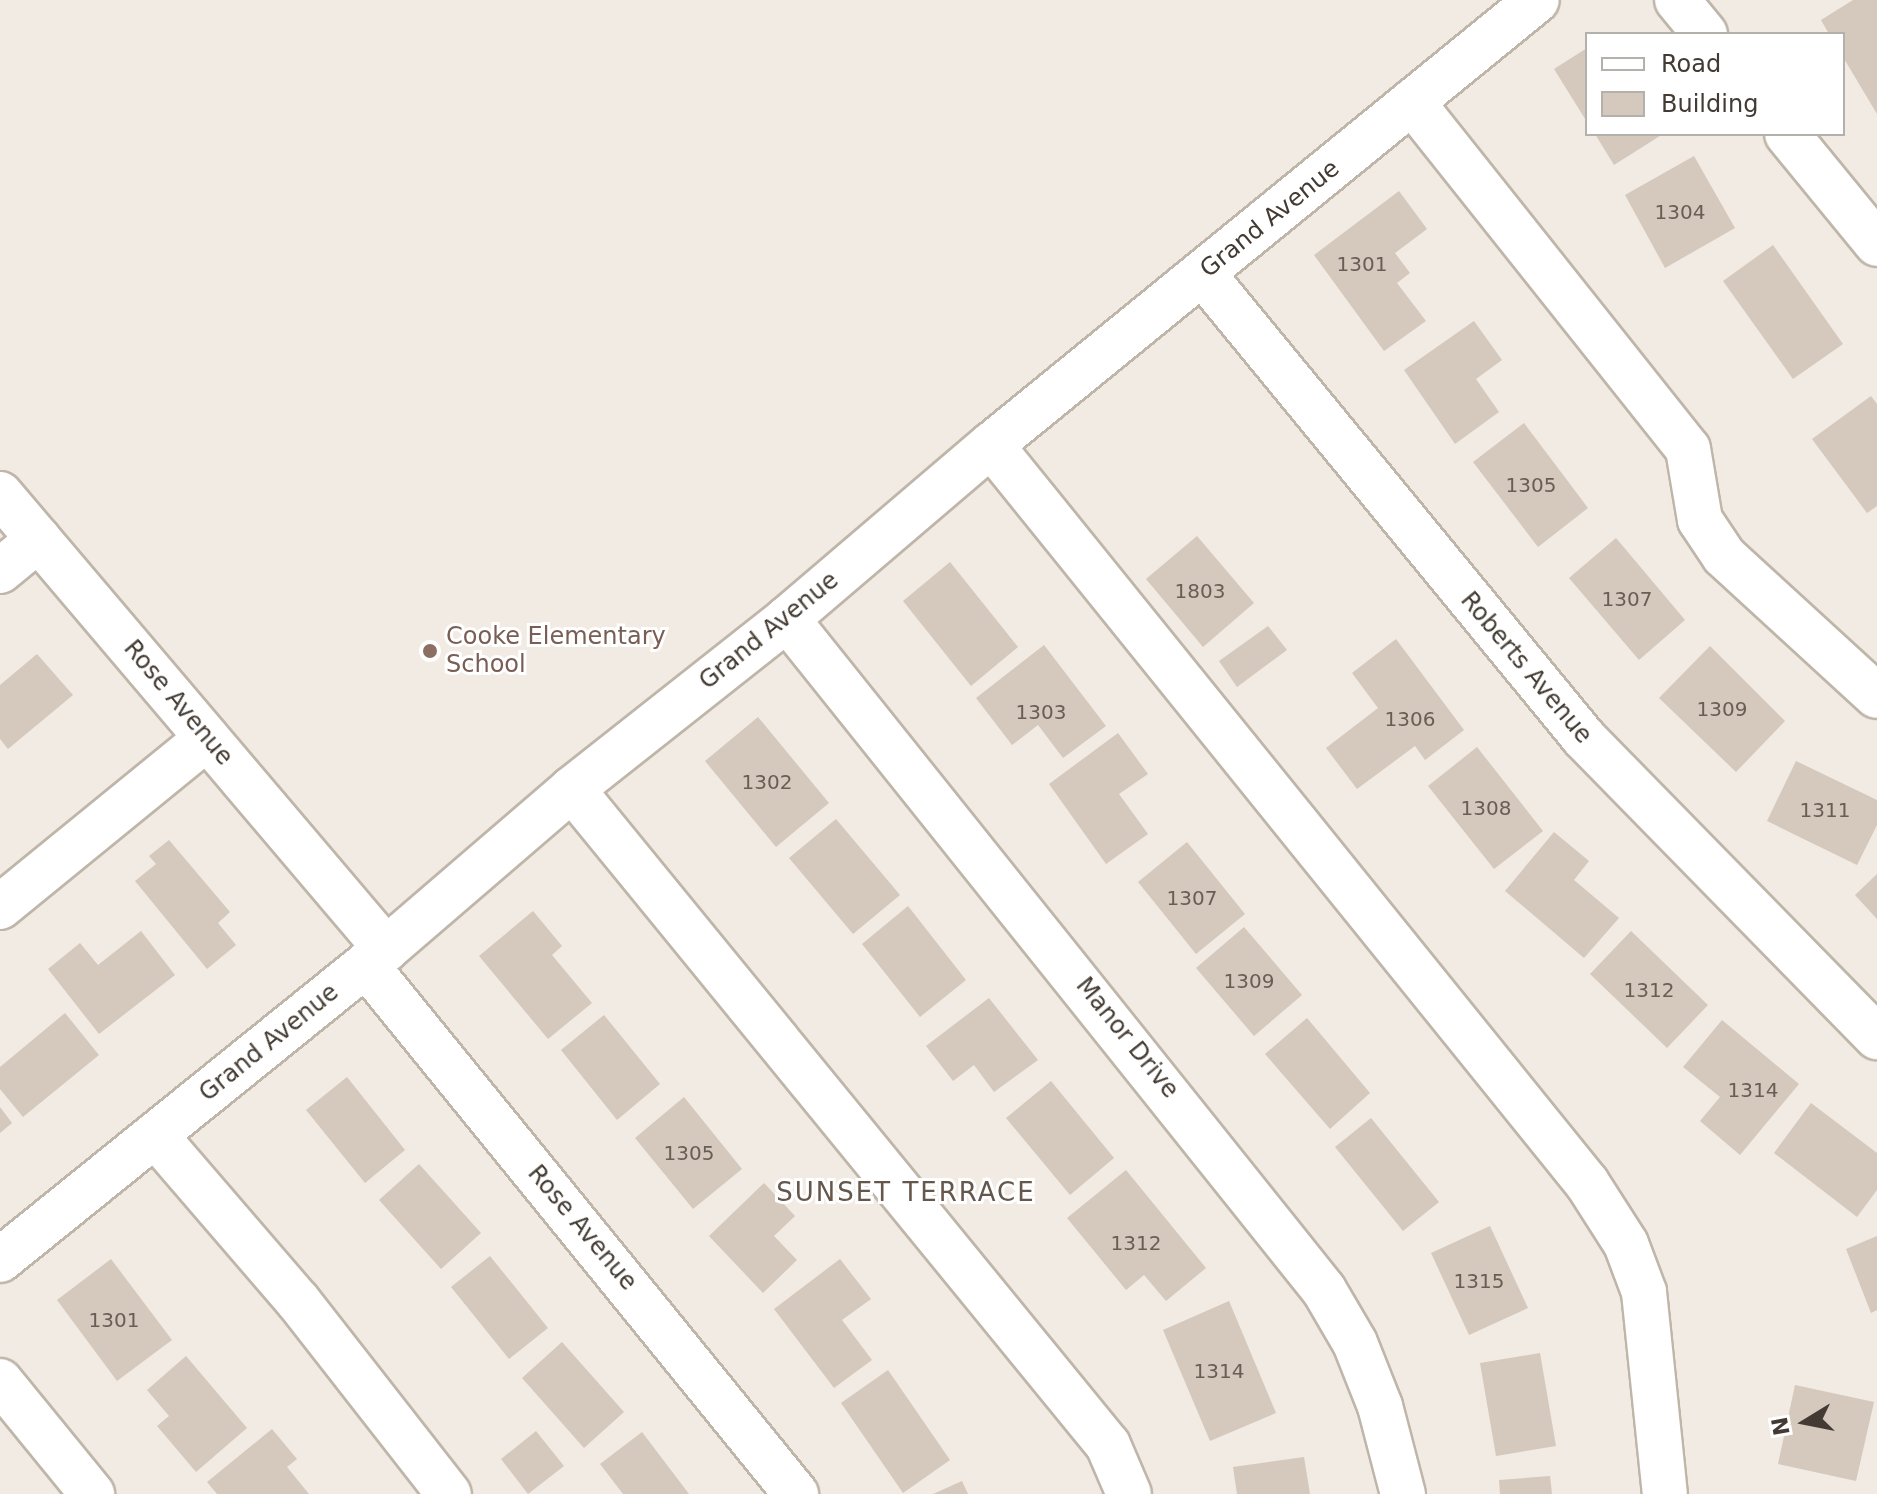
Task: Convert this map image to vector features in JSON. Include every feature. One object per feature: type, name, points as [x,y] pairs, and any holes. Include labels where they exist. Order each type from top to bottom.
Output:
[{"type":"street","name":"Grand Avenue","points":[[0,1260],[376,957],[572,789],[787,619],[991,445],[1537,0]]},
{"type":"street","points":[[1677,0],[1703,32]]},
{"type":"street","points":[[1412,102],[1688,449],[1700,520],[1724,556],[1877,696]]},
{"type":"street","points":[[1789,136],[1877,244]]},
{"type":"street","name":"Roberts Avenue","points":[[1203,274],[1584,738],[1877,1037]]},
{"type":"street","points":[[991,445],[1587,1183],[1626,1244],[1644,1292],[1665,1494]]},
{"type":"street","name":"Rose Avenue","points":[[0,494],[207,738],[796,1494]]},
{"type":"street","points":[[0,571],[39,539]]},
{"type":"street","name":"Manor Drive","points":[[787,619],[1324,1290],[1355,1343],[1380,1406],[1403,1494]]},
{"type":"street","points":[[0,907],[207,738]]},
{"type":"street","points":[[572,789],[1108,1445],[1129,1494]]},
{"type":"street","points":[[155,1135],[298,1301],[449,1494]]},
{"type":"street","points":[[0,1381],[92,1494]]},
{"type":"building","points":[[1853,0],[1877,0],[1877,114],[1845,60],[1845,32],[1828,32],[1821,20]]},
{"type":"building","points":[[1585,49],[1585,119],[1554,69]]},
{"type":"building","points":[[1596,136],[1660,136],[1614,165]]},
{"type":"building","points":[[1694,156],[1735,228],[1665,268],[1625,195]]},
{"type":"building","points":[[1399,191],[1427,229],[1395,253],[1410,273],[1397,283],[1426,321],[1384,351],[1314,255]]},
{"type":"building","points":[[1773,245],[1843,344],[1793,379],[1723,281]]},
{"type":"building","points":[[1474,321],[1502,360],[1476,379],[1499,412],[1455,444],[1404,370]]},
{"type":"building","points":[[1871,396],[1877,404],[1877,506],[1867,513],[1812,439]]},
{"type":"building","points":[[1524,423],[1588,508],[1538,547],[1473,462]]},
{"type":"building","points":[[1197,536],[1254,603],[1203,647],[1146,579]]},
{"type":"building","points":[[1616,538],[1685,620],[1639,660],[1569,578]]},
{"type":"building","points":[[950,562],[1018,647],[971,686],[903,601]]},
{"type":"building","points":[[1268,626],[1287,650],[1237,687],[1219,661]]},
{"type":"building","points":[[1396,639],[1464,730],[1425,760],[1415,746],[1357,789],[1326,748],[1378,708],[1352,673]]},
{"type":"building","points":[[1044,645],[1106,726],[1063,758],[1038,725],[1012,745],[976,698]]},
{"type":"building","points":[[1710,646],[1785,721],[1736,772],[1659,698]]},
{"type":"building","points":[[37,654],[73,695],[8,749],[0,739],[0,685]]},
{"type":"building","points":[[758,717],[829,803],[776,847],[705,761]]},
{"type":"building","points":[[1118,733],[1148,774],[1119,794],[1148,834],[1106,864],[1049,784]]},
{"type":"building","points":[[1477,747],[1543,831],[1494,869],[1428,786]]},
{"type":"building","points":[[1796,761],[1877,800],[1877,825],[1857,865],[1767,821]]},
{"type":"building","points":[[836,819],[900,895],[853,934],[789,858]]},
{"type":"building","points":[[1554,832],[1589,861],[1574,880],[1619,918],[1584,958],[1505,891]]},
{"type":"building","points":[[169,840],[230,912],[218,923],[236,945],[207,969],[135,881],[156,864],[149,856]]},
{"type":"building","points":[[1187,842],[1245,914],[1196,954],[1138,882]]},
{"type":"building","points":[[1877,874],[1877,919],[1855,895]]},
{"type":"building","points":[[908,906],[966,980],[920,1017],[862,944]]},
{"type":"building","points":[[533,911],[562,946],[552,955],[592,1003],[548,1039],[479,956]]},
{"type":"building","points":[[1244,927],[1302,995],[1254,1036],[1196,968]]},
{"type":"building","points":[[141,931],[175,975],[99,1034],[48,969],[80,943],[98,965]]},
{"type":"building","points":[[1631,931],[1708,1005],[1667,1048],[1590,974]]},
{"type":"building","points":[[989,998],[1038,1060],[994,1092],[974,1065],[953,1081],[926,1046]]},
{"type":"building","points":[[65,1013],[99,1055],[23,1117],[0,1089],[0,1067]]},
{"type":"building","points":[[604,1015],[660,1084],[617,1120],[561,1050]]},
{"type":"building","points":[[1307,1018],[1370,1093],[1330,1129],[1265,1054]]},
{"type":"building","points":[[1722,1020],[1799,1084],[1740,1155],[1700,1121],[1720,1097],[1683,1067]]},
{"type":"building","points":[[347,1077],[405,1150],[365,1183],[306,1110]]},
{"type":"building","points":[[1051,1081],[1114,1158],[1070,1195],[1006,1118]]},
{"type":"building","points":[[684,1097],[742,1169],[693,1209],[635,1138]]},
{"type":"building","points":[[1811,1103],[1877,1153],[1877,1190],[1857,1217],[1774,1153]]},
{"type":"building","points":[[0,1107],[12,1123],[0,1133]]},
{"type":"building","points":[[1371,1118],[1439,1202],[1403,1231],[1335,1147]]},
{"type":"building","points":[[419,1164],[481,1233],[441,1269],[379,1200]]},
{"type":"building","points":[[1126,1170],[1206,1268],[1166,1301],[1144,1275],[1126,1290],[1067,1218]]},
{"type":"building","points":[[764,1183],[795,1216],[774,1236],[797,1260],[763,1293],[709,1236]]},
{"type":"building","points":[[1490,1226],[1528,1308],[1469,1335],[1431,1253]]},
{"type":"building","points":[[1877,1236],[1877,1310],[1871,1313],[1846,1249]]},
{"type":"building","points":[[490,1256],[548,1328],[509,1359],[451,1287]]},
{"type":"building","points":[[111,1259],[172,1340],[117,1381],[57,1300]]},
{"type":"building","points":[[840,1259],[871,1299],[842,1320],[872,1360],[834,1388],[774,1309]]},
{"type":"building","points":[[1229,1301],[1276,1413],[1210,1441],[1163,1330]]},
{"type":"building","points":[[562,1342],[624,1412],[584,1448],[522,1378]]},
{"type":"building","points":[[1540,1353],[1556,1446],[1496,1456],[1480,1363]]},
{"type":"building","points":[[186,1356],[247,1428],[196,1472],[157,1426],[169,1416],[147,1390]]},
{"type":"building","points":[[888,1370],[950,1460],[903,1493],[841,1403]]},
{"type":"building","points":[[1795,1385],[1874,1402],[1856,1481],[1778,1464]]},
{"type":"building","points":[[272,1429],[297,1459],[287,1467],[309,1494],[217,1494],[207,1482]]},
{"type":"building","points":[[536,1431],[564,1466],[528,1494],[501,1459]]},
{"type":"building","points":[[642,1432],[689,1494],[623,1494],[600,1464]]},
{"type":"building","points":[[1304,1457],[1310,1494],[1237,1494],[1233,1467]]},
{"type":"building","points":[[1550,1476],[1552,1494],[1500,1494],[1499,1480]]},
{"type":"building","points":[[962,1481],[968,1494],[933,1494]]},
{"type":"place","name":"Cooke Elementary School","points":[[430,651]]},
{"type":"district","name":"SUNSET TERRACE","points":[[906,1193]]}]
